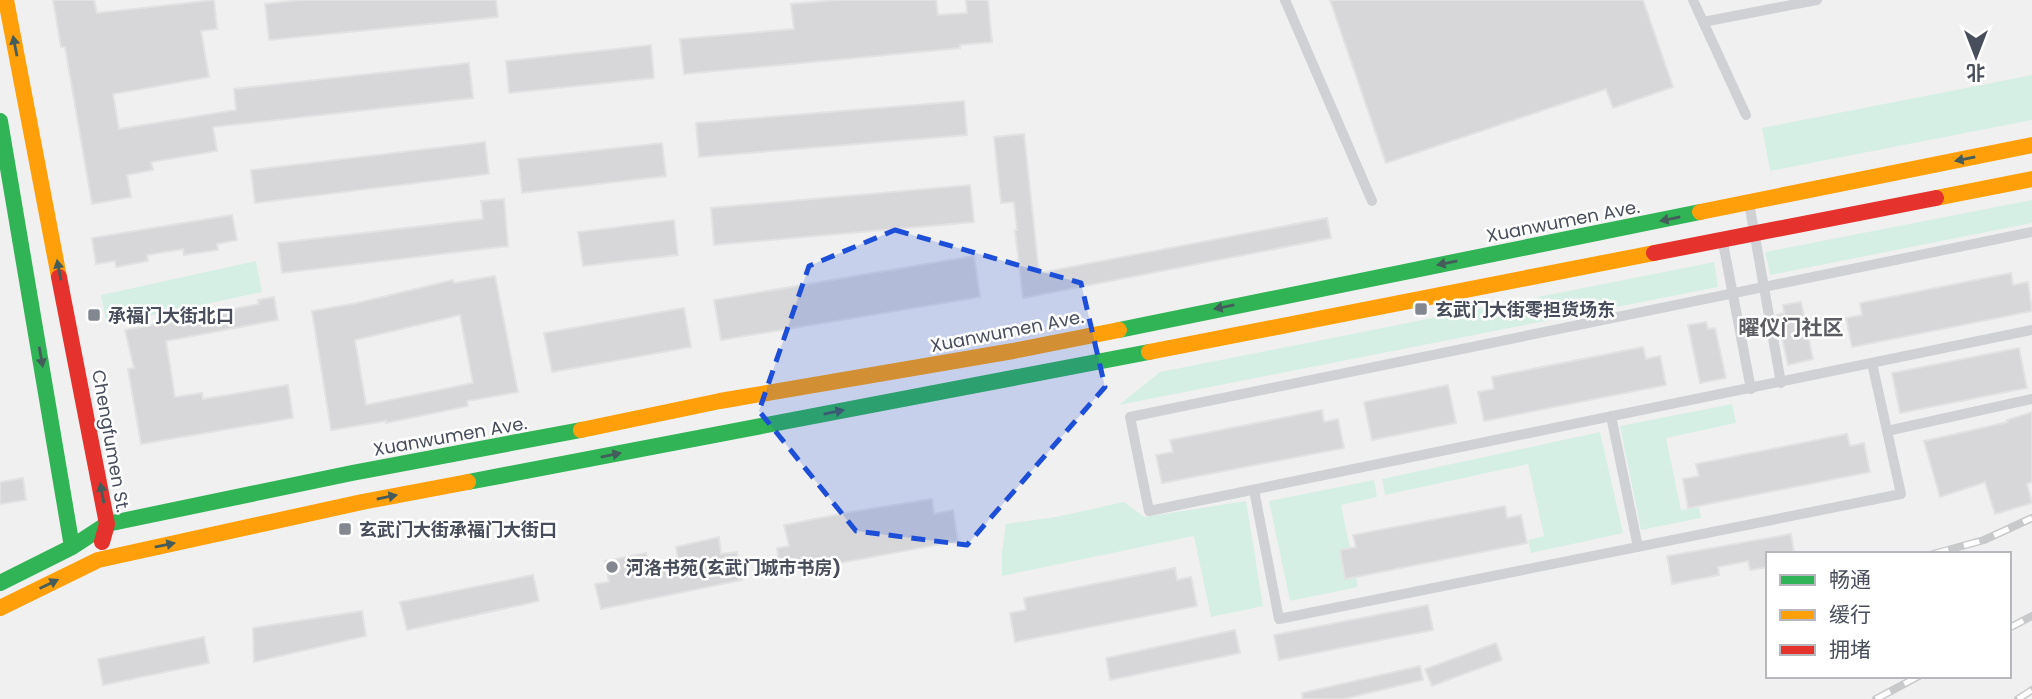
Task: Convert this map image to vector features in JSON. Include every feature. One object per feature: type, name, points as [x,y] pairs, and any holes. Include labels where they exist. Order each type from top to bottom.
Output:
[{"type":"main road","name":"Chengfumen St.","points":[[6,0],[107,524],[98,560]]},
{"type":"main road","points":[[0,121],[72,547],[98,560]]},
{"type":"main road","name":"Xuanwumen Ave.","points":[[0,608],[98,560],[362,502],[1164,349],[1719,225],[1749,203],[2032,145]]},
{"type":"main road","name":"Xuanwumen Ave.","points":[[0,583],[72,547],[107,524],[352,473],[547,437],[720,401],[1013,351],[1185,315],[1719,225],[1754,234],[2032,179]]},
{"type":"lane","points":[[1285,0],[1372,201]]},
{"type":"lane","points":[[1693,0],[1746,115]]},
{"type":"lane","points":[[1703,22],[1817,0]]},
{"type":"lane","points":[[1749,203],[1781,382]]},
{"type":"lane","points":[[1719,225],[1750,388]]},
{"type":"lane","points":[[2032,232],[1130,417],[1149,511],[2032,330]]},
{"type":"lane","points":[[1254,490],[1279,619],[1901,494],[1872,363]]},
{"type":"lane","points":[[1887,432],[2032,400]]},
{"type":"lane","points":[[1611,416],[1638,547]]},
{"type":"highlighted area","points":[[895,230],[1081,283],[1105,387],[967,545],[856,531],[759,411],[809,266]]},
{"type":"green space","points":[[2032,75],[2032,120],[1770,171],[1762,128]]},
{"type":"green space","points":[[2032,200],[2032,223],[1770,275],[1765,252]]},
{"type":"green space","points":[[256,261],[262,292],[107,325],[101,295]]},
{"type":"green space","points":[[1714,262],[1718,287],[1119,405],[1160,372]]},
{"type":"green space","points":[[1732,404],[1736,423],[1666,438],[1681,510],[1699,507],[1701,518],[1641,530],[1620,426]]},
{"type":"green space","points":[[1600,432],[1623,533],[1531,553],[1528,540],[1544,536],[1528,464],[1385,495],[1382,479]]},
{"type":"green space","points":[[1374,480],[1377,497],[1341,505],[1358,587],[1290,601],[1269,501]]},
{"type":"green space","points":[[1246,501],[1263,606],[1211,617],[1194,536],[1002,576],[1006,524],[1056,517],[1124,502],[1144,517]]},
{"type":"building","points":[[53,0],[94,0],[97,13],[214,0],[217,29],[201,31],[209,77],[113,94],[119,129],[236,110],[234,89],[469,63],[473,98],[213,127],[217,151],[151,162],[153,170],[127,175],[131,197],[92,204],[65,47],[61,47]]},
{"type":"building","points":[[300,0],[496,0],[498,17],[269,40],[265,4]]},
{"type":"building","points":[[836,0],[936,0],[938,15],[967,13],[966,0],[988,0],[992,42],[960,45],[960,48],[684,74],[680,39],[794,29],[791,4]]},
{"type":"building","points":[[1330,0],[1643,0],[1673,87],[1613,108],[1606,89],[1386,163]]},
{"type":"building","points":[[651,45],[654,78],[509,93],[506,61]]},
{"type":"building","points":[[964,101],[967,135],[699,157],[696,123]]},
{"type":"building","points":[[1024,134],[1039,273],[1327,218],[1331,238],[1023,298],[1014,202],[1001,203],[994,137]]},
{"type":"building","points":[[485,142],[489,174],[255,203],[251,170]]},
{"type":"building","points":[[662,143],[666,176],[522,193],[518,159]]},
{"type":"building","points":[[970,185],[974,222],[714,245],[711,208]]},
{"type":"building","points":[[504,199],[508,246],[282,273],[278,243],[483,219],[481,201]]},
{"type":"building","points":[[232,215],[237,240],[217,244],[218,250],[184,255],[183,249],[147,255],[148,261],[116,267],[115,261],[96,264],[92,238]]},
{"type":"building","points":[[674,220],[678,255],[583,266],[578,232]]},
{"type":"building","points":[[974,256],[980,297],[721,340],[714,300]]},
{"type":"building","points":[[2011,273],[2013,285],[2028,282],[2032,311],[1852,347],[1846,318],[1862,315],[1860,303]]},
{"type":"building","points":[[495,276],[518,392],[467,401],[468,406],[386,423],[331,430],[312,311],[453,280],[454,283]],"holes":[[[460,315],[473,383],[366,405],[355,340]]]},
{"type":"building","points":[[274,297],[278,320],[166,341],[175,397],[202,393],[203,399],[288,385],[293,418],[141,444],[128,369],[134,368],[125,330],[259,304],[258,300]]},
{"type":"building","points":[[1801,302],[1813,359],[1788,365],[1777,315],[1784,313],[1783,305]]},
{"type":"building","points":[[684,308],[691,347],[552,372],[544,333]]},
{"type":"building","points":[[1706,322],[1708,329],[1715,328],[1726,378],[1700,383],[1688,325]]},
{"type":"building","points":[[1643,347],[1646,359],[1660,356],[1666,385],[1484,421],[1478,392],[1494,389],[1492,377]]},
{"type":"building","points":[[2019,348],[2027,388],[1900,413],[1892,373]]},
{"type":"building","points":[[1448,385],[1456,423],[1372,440],[1364,402]]},
{"type":"building","points":[[1322,410],[1324,422],[1338,419],[1344,448],[1162,483],[1156,455],[1173,452],[1170,440]]},
{"type":"building","points":[[2032,412],[2032,482],[2027,484],[2032,503],[1995,514],[1985,482],[1940,497],[1924,441],[2008,422],[2007,420]]},
{"type":"building","points":[[1847,434],[1850,446],[1864,443],[1870,472],[1688,508],[1683,479],[1699,476],[1696,464]]},
{"type":"building","points":[[23,478],[26,500],[0,504],[0,482]]},
{"type":"building","points":[[932,499],[934,514],[953,510],[958,541],[780,574],[777,548],[789,546],[784,525]]},
{"type":"building","points":[[1505,506],[1507,518],[1521,515],[1527,543],[1345,579],[1340,550],[1356,547],[1353,535]]},
{"type":"building","points":[[1791,534],[1794,552],[1766,552],[1766,567],[1750,570],[1748,561],[1718,567],[1719,575],[1672,584],[1667,556]]},
{"type":"building","points":[[719,537],[721,554],[737,552],[742,580],[601,609],[595,584],[609,582],[605,561],[646,553],[649,569],[679,565],[676,547]]},
{"type":"building","points":[[1175,568],[1177,580],[1191,577],[1197,606],[1015,642],[1010,613],[1026,610],[1024,598]]},
{"type":"building","points":[[533,575],[539,601],[407,630],[400,602]]},
{"type":"building","points":[[1428,605],[1433,630],[1279,660],[1274,635]]},
{"type":"building","points":[[362,611],[366,636],[254,662],[253,628]]},
{"type":"building","points":[[1235,630],[1240,653],[1110,680],[1106,658]]},
{"type":"building","points":[[204,637],[209,663],[103,685],[98,659]]},
{"type":"building","points":[[1496,643],[1502,660],[1432,686],[1425,669]]},
{"type":"building","points":[[1420,666],[1423,680],[1343,699],[1303,699],[1302,693]]},
{"type":"railway","points":[[1940,552],[1984,540],[2032,518]]},
{"type":"railway","points":[[2011,627],[2032,616]]},
{"type":"railway","points":[[1876,699],[1915,678]]},
{"type":"railway","points":[[2018,699],[2032,690]]},
{"type":"traffic: fast","points":[[0,121],[72,547]]},
{"type":"traffic: fast","points":[[1119,330],[1700,212]]},
{"type":"traffic: fast","points":[[468,482],[1149,352]]},
{"type":"traffic: fast","points":[[0,583],[72,547],[107,524],[352,473],[581,430]]},
{"type":"traffic: slow","points":[[6,0],[59,277]]},
{"type":"traffic: slow","points":[[1700,212],[2032,145]]},
{"type":"traffic: slow","points":[[1936,198],[2032,179]]},
{"type":"traffic: slow","points":[[1149,352],[1654,253]]},
{"type":"traffic: slow","points":[[581,430],[720,401],[1013,351],[1119,330]]},
{"type":"traffic: slow","points":[[0,608],[98,560],[362,502],[468,482]]},
{"type":"traffic: jam","points":[[1654,253],[1936,198]]},
{"type":"traffic: jam","points":[[59,277],[107,524],[102,542]]},
{"type":"place","name":"玄武门大街零担货场东","points":[[1421,309]]},
{"type":"place","name":"承福门大街北口","points":[[94,315]]},
{"type":"place","name":"玄武门大街承福门大街口","points":[[345,529]]},
{"type":"place","name":"河洛书苑(玄武门城市书房)","points":[[612,567]]},
{"type":"district","name":"曜仪门社区","points":[[1791,327]]}]
